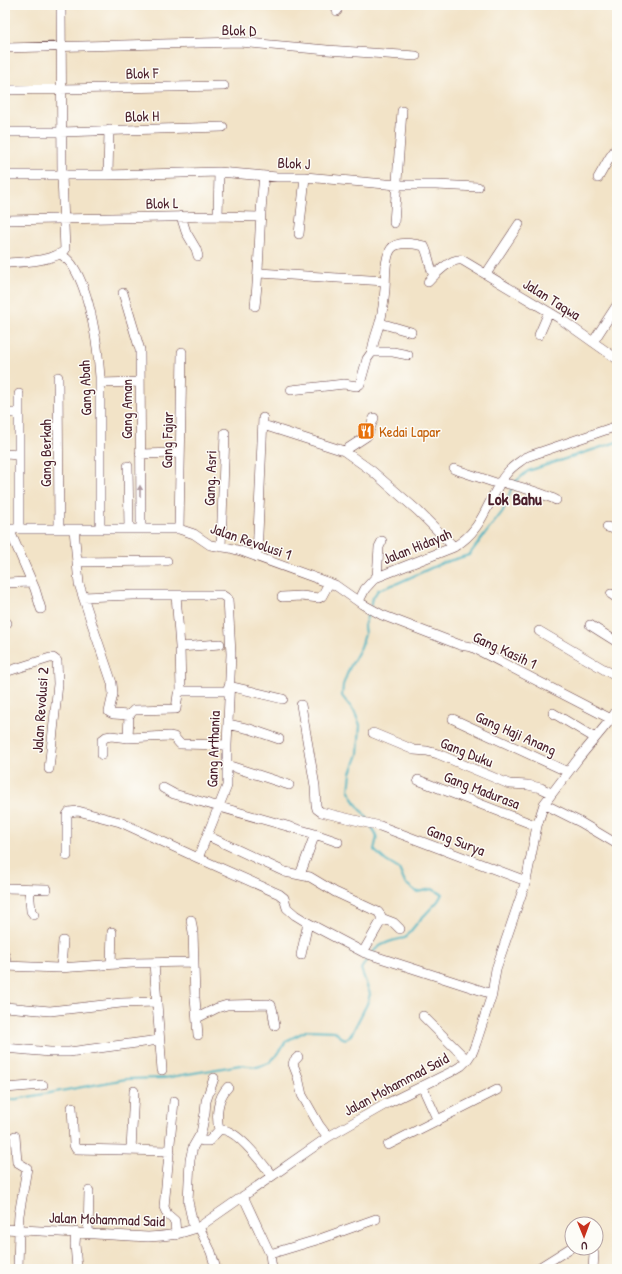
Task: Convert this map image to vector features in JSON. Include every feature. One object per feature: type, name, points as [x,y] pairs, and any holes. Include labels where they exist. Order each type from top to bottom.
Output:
[{"type":"street","points":[[5,266],[7,262],[45,259],[63,252],[61,5]]},
{"type":"street","name":"Blok D","points":[[5,48],[239,42],[416,56]]},
{"type":"street","name":"Blok F","points":[[5,90],[224,86]]},
{"type":"street","points":[[394,223],[402,111]]},
{"type":"street","name":"Blok H","points":[[5,132],[61,132],[223,127]]},
{"type":"street","points":[[108,130],[108,175]]},
{"type":"street","points":[[598,178],[617,147]]},
{"type":"street","points":[[218,216],[220,172]]},
{"type":"street","name":"Blok J","points":[[5,175],[62,176],[220,172],[264,176],[305,177],[397,185],[478,187]]},
{"type":"street","points":[[255,306],[259,273],[260,217],[264,176]]},
{"type":"street","points":[[299,234],[305,177]]},
{"type":"street","points":[[181,216],[186,232],[198,256]]},
{"type":"street","name":"Blok L","points":[[5,220],[181,216],[260,217]]},
{"type":"street","points":[[486,274],[519,224]]},
{"type":"street","name":"Jalan Taqwa","points":[[385,281],[388,258],[391,249],[396,245],[402,244],[416,244],[424,246],[428,252],[431,279],[450,262],[457,259],[462,260],[549,312],[617,359]]},
{"type":"street","name":"Gang Abah","points":[[63,252],[74,267],[82,283],[92,322],[97,350],[100,382],[100,529]]},
{"type":"street","points":[[259,273],[385,281],[383,309],[380,323],[373,341],[372,352],[367,359],[360,384],[357,386],[344,384],[291,390]]},
{"type":"street","name":"Gang Aman","points":[[123,293],[140,350],[140,528]]},
{"type":"street","points":[[593,342],[617,305]]},
{"type":"street","points":[[539,335],[549,312]]},
{"type":"street","points":[[380,323],[412,332]]},
{"type":"street","name":"Gang Fajar","points":[[179,529],[182,352]]},
{"type":"street","points":[[372,352],[393,352],[408,355]]},
{"type":"street","name":"Gang Berkah","points":[[58,377],[59,529]]},
{"type":"street","points":[[100,382],[140,382]]},
{"type":"street","points":[[19,394],[19,528]]},
{"type":"street","points":[[5,413],[19,413]]},
{"type":"street","points":[[344,451],[367,436],[374,418]]},
{"type":"street","points":[[257,557],[263,421],[344,451],[372,471],[418,511],[454,548]]},
{"type":"street","name":"Jalan Hidayah","points":[[360,603],[365,589],[378,577],[454,548],[464,542],[478,526],[506,484],[507,472],[526,457],[617,426]]},
{"type":"street","name":"Gang. Asri","points":[[221,547],[225,433]]},
{"type":"street","points":[[5,454],[18,455]]},
{"type":"street","points":[[140,454],[180,454]]},
{"type":"street","points":[[128,466],[129,528]]},
{"type":"street","points":[[454,469],[532,490],[556,500]]},
{"type":"street","points":[[608,527],[617,530]]},
{"type":"street","points":[[7,529],[33,586],[40,609]]},
{"type":"street","name":"Jalan Revolusi 1","points":[[7,529],[179,529],[194,534],[210,546],[237,550],[342,588],[360,603]]},
{"type":"street","points":[[74,529],[77,562],[83,597],[112,683],[113,694],[109,712],[112,714],[129,715]]},
{"type":"street","points":[[378,577],[379,547],[382,541]]},
{"type":"street","points":[[77,562],[167,561]]},
{"type":"street","points":[[5,583],[33,586]]},
{"type":"street","points":[[282,597],[301,596],[319,598],[322,596],[329,583]]},
{"type":"street","points":[[128,738],[129,715],[134,710],[176,709],[178,694],[181,691],[180,647],[176,595]]},
{"type":"street","name":"Gang Arthania","points":[[83,597],[222,595],[228,599],[231,654],[227,744],[227,786],[220,807],[198,858]]},
{"type":"street","name":"Gang Kasih 1","points":[[360,603],[382,615],[460,646],[472,647],[611,719]]},
{"type":"street","points":[[590,625],[617,642]]},
{"type":"street","points":[[539,631],[617,677]]},
{"type":"street","points":[[180,647],[220,644]]},
{"type":"street","name":"Jalan Revolusi 2","points":[[5,672],[50,658],[56,659],[57,661],[58,684],[49,769]]},
{"type":"street","points":[[181,691],[229,689],[283,699]]},
{"type":"street","name":"Gang Surya","points":[[301,705],[315,786],[317,809],[321,812],[374,824],[526,881]]},
{"type":"street","name":"Jalan Mohammad Said","points":[[5,1229],[148,1237],[173,1235],[196,1228],[328,1137],[386,1104],[461,1066],[473,1051],[492,994],[496,970],[526,881],[537,826],[544,804],[551,793],[617,710]]},
{"type":"street","points":[[553,713],[595,738]]},
{"type":"street","name":"Gang Haji Anang","points":[[453,719],[568,772]]},
{"type":"street","points":[[228,724],[250,729],[279,739]]},
{"type":"street","name":"Gang Duku","points":[[373,732],[414,750],[438,754],[509,784],[528,785],[541,788],[551,793]]},
{"type":"street","points":[[102,755],[102,740],[111,736],[128,738],[171,736],[180,744],[227,744]]},
{"type":"street","points":[[227,766],[289,785]]},
{"type":"street","name":"Gang Madurasa","points":[[418,780],[537,826]]},
{"type":"street","points":[[163,788],[174,794],[315,834],[338,842]]},
{"type":"street","points":[[544,804],[580,822],[617,844]]},
{"type":"street","points":[[67,856],[67,815],[69,812],[78,811],[120,822],[279,894],[284,898],[287,908],[291,912],[308,923],[368,953],[492,994]]},
{"type":"street","points":[[300,875],[315,834]]},
{"type":"street","points":[[208,836],[285,872],[316,880],[335,892],[378,912],[381,918],[368,953]]},
{"type":"street","points":[[5,888],[47,889]]},
{"type":"street","points":[[29,889],[31,910],[34,915]]},
{"type":"street","points":[[381,918],[394,923],[400,928]]},
{"type":"street","points":[[191,920],[198,1035]]},
{"type":"street","points":[[300,955],[308,923]]},
{"type":"street","points":[[111,964],[112,932]]},
{"type":"street","points":[[61,968],[62,941]]},
{"type":"street","points":[[5,956],[6,966],[61,968],[111,964],[194,962]]},
{"type":"street","points":[[154,963],[162,1070]]},
{"type":"street","points":[[5,1007],[50,1011],[121,1003],[156,1002]]},
{"type":"street","points":[[197,1018],[217,1008],[227,1005],[268,1004],[272,1008],[272,1016],[275,1025]]},
{"type":"street","points":[[423,1016],[467,1060]]},
{"type":"street","points":[[5,1048],[69,1052],[159,1040]]},
{"type":"street","points":[[298,1057],[293,1064],[302,1095],[328,1137]]},
{"type":"street","points":[[214,1078],[209,1091],[204,1123],[190,1160],[188,1201],[196,1228],[211,1252],[216,1269]]},
{"type":"street","points":[[5,1088],[43,1085]]},
{"type":"street","points":[[422,1086],[438,1121]]},
{"type":"street","points":[[219,1130],[217,1116],[218,1111],[222,1096],[228,1087]]},
{"type":"street","points":[[388,1145],[497,1090]]},
{"type":"street","points":[[131,1150],[134,1091]]},
{"type":"street","points":[[173,1235],[170,1218],[164,1209],[174,1101]]},
{"type":"street","points":[[72,1106],[74,1147],[79,1149],[170,1151]]},
{"type":"street","points":[[198,1139],[203,1142],[209,1141],[219,1130],[226,1130],[240,1139],[255,1154],[272,1176]]},
{"type":"street","points":[[15,1136],[16,1160],[18,1164],[27,1168],[19,1215],[18,1268]]},
{"type":"street","points":[[88,1233],[89,1191]]},
{"type":"street","points":[[242,1196],[270,1254],[272,1269]]},
{"type":"street","points":[[270,1254],[320,1239],[376,1219]]},
{"type":"street","points":[[76,1232],[75,1244],[77,1269]]},
{"type":"street","points":[[537,1269],[564,1251]]},
{"type":"street","points":[[593,1269],[594,1256]]},
{"type":"waterway","points":[[514,483],[528,471],[617,442]]},
{"type":"waterway","points":[[371,605],[371,601],[378,590],[398,583],[442,563],[469,555],[503,511],[512,487]]},
{"type":"waterway","points":[[368,819],[357,805],[349,791],[351,773],[358,754],[360,725],[354,711],[342,696],[343,685],[349,669],[361,647],[365,634],[364,626],[369,611]]},
{"type":"waterway","points":[[372,827],[377,837],[374,850],[386,861],[399,869],[405,883],[417,892],[432,889],[442,894],[438,901],[405,938],[383,944],[372,953]]},
{"type":"waterway","points":[[5,1100],[126,1079],[165,1078],[240,1065],[257,1067],[269,1063],[278,1054],[286,1041],[308,1030],[335,1031],[340,1037],[346,1039],[351,1035],[367,1004],[370,994],[361,969],[368,958]]},
{"type":"place","name":"Kedai Lapar","points":[[366,431]]},
{"type":"district","name":"Lok Bahu","points":[[515,498]]}]
